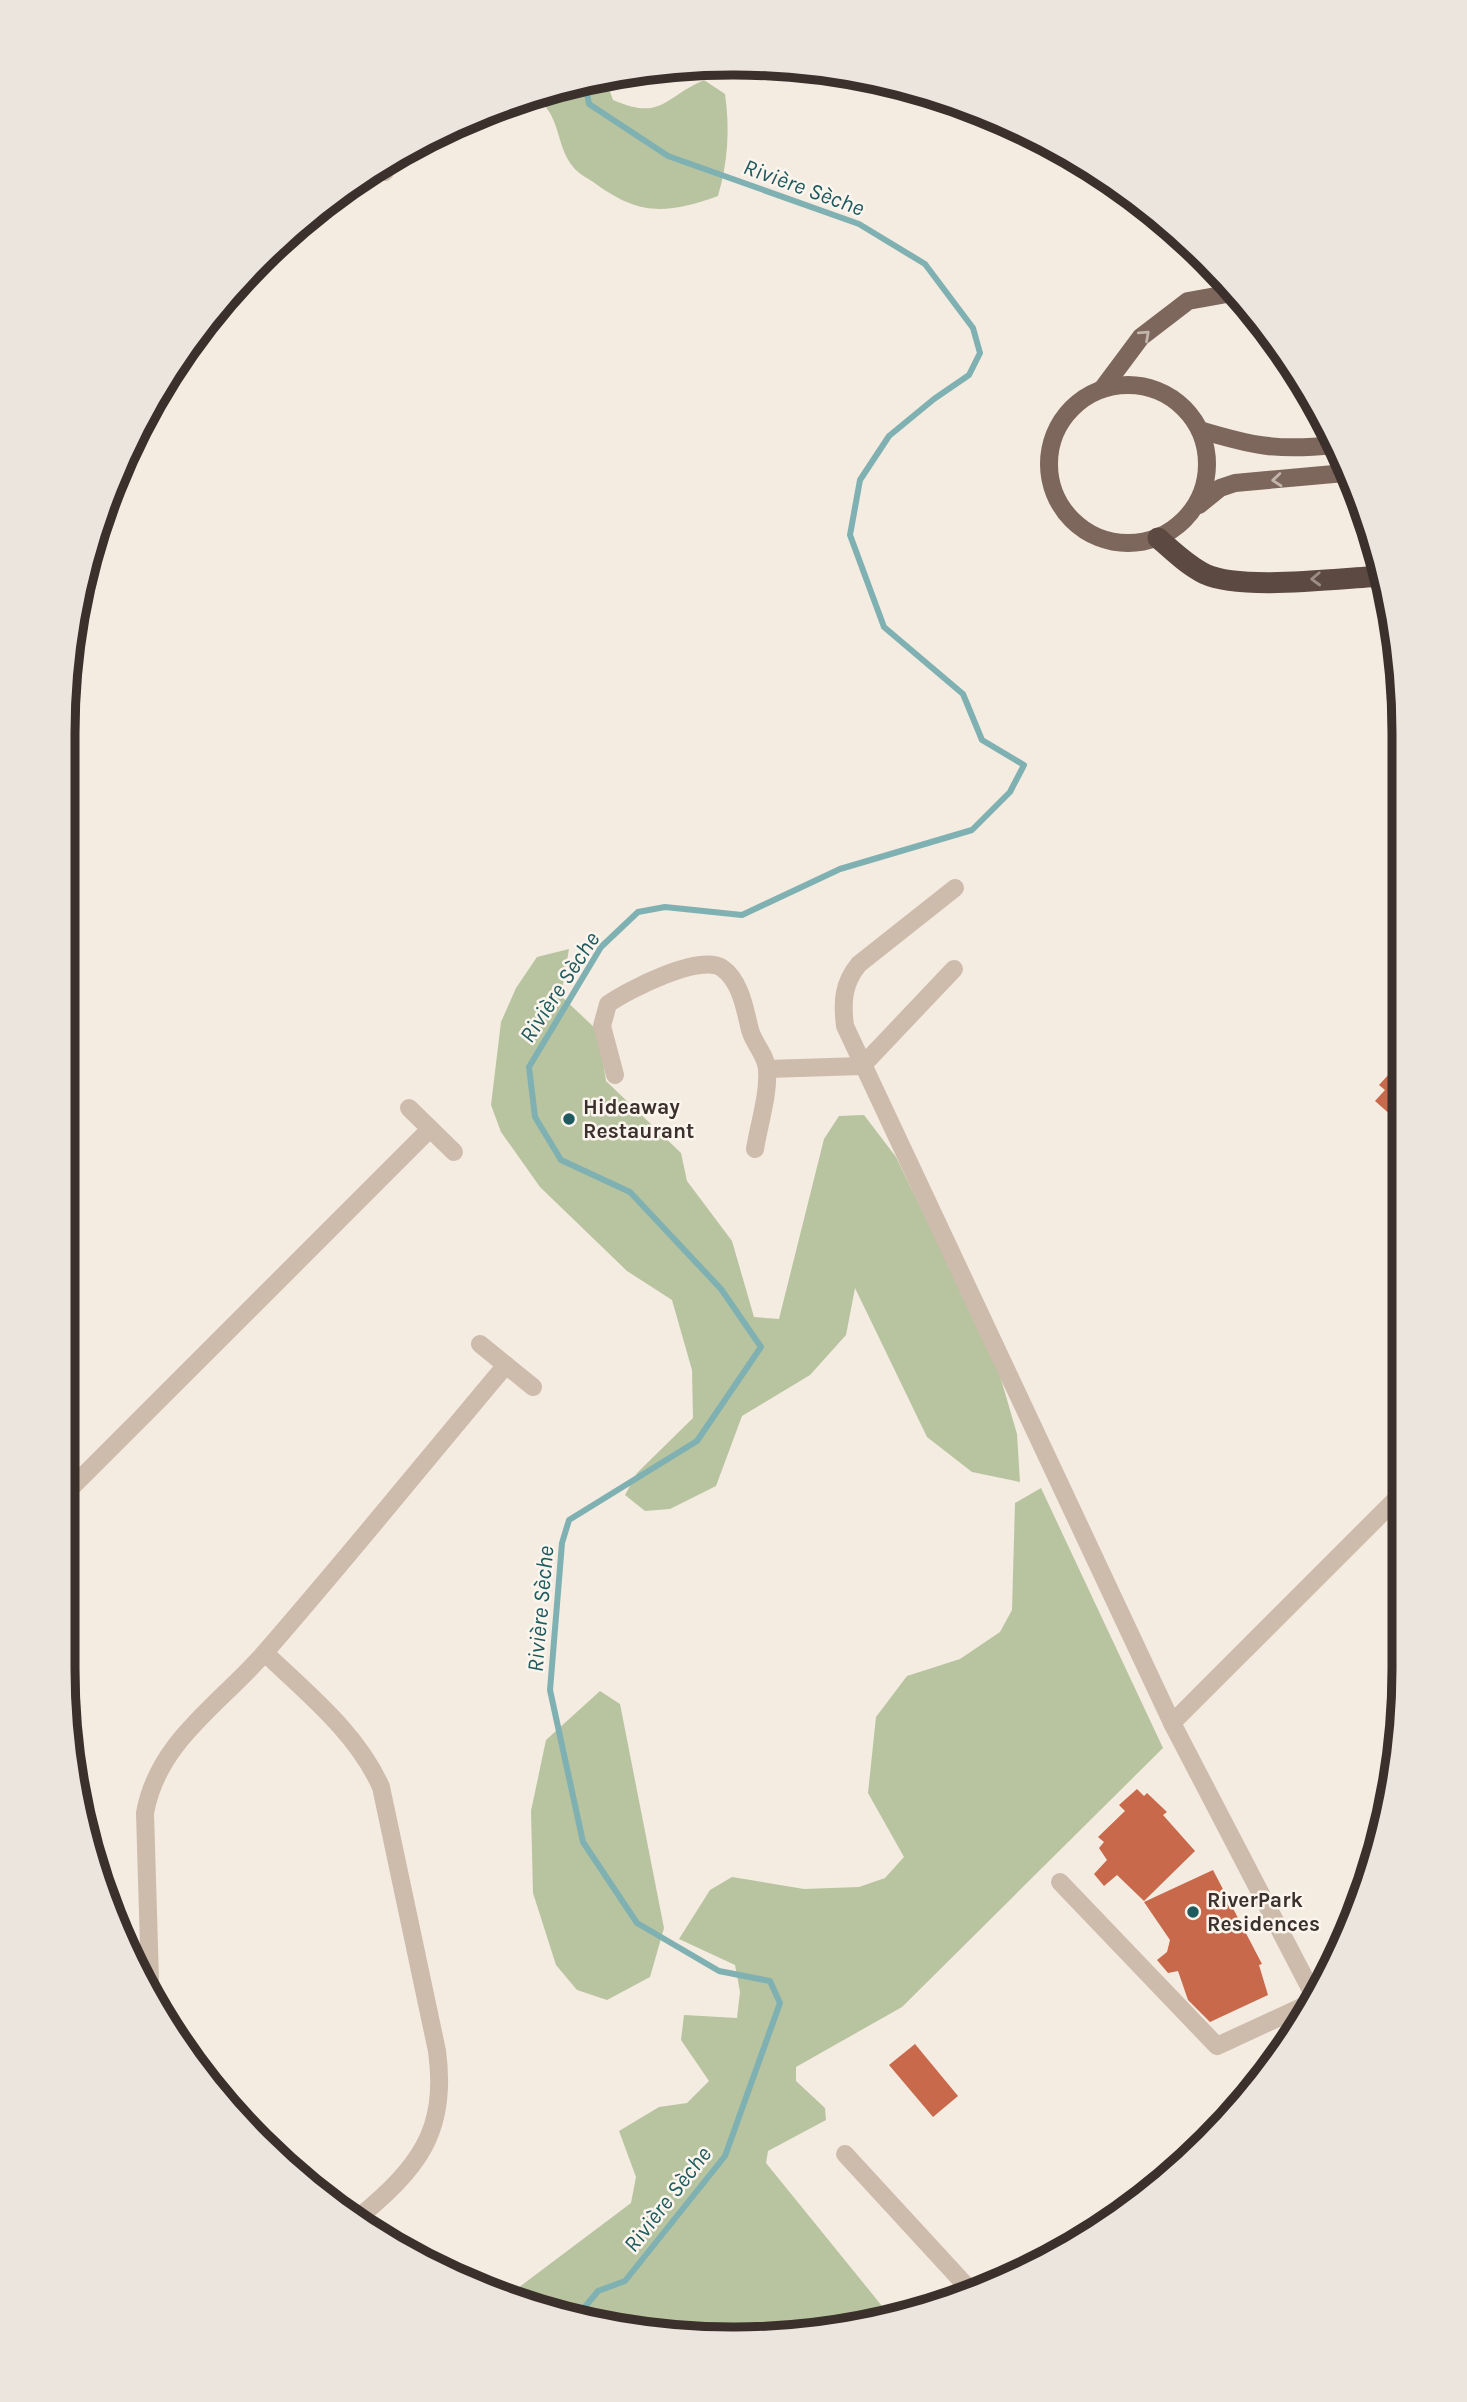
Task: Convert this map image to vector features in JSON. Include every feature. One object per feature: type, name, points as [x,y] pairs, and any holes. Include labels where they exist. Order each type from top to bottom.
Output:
[{"type":"highway","points":[[1158,538],[1182,559],[1207,575],[1238,582],[1372,576]]},
{"type":"main road","points":[[1103,388],[1141,337],[1188,301],[1224,295]]},
{"type":"main road","points":[[1194,509],[1208,470],[1207,449],[1200,430],[1183,407],[1160,391],[1132,385],[1103,388],[1078,401],[1059,423],[1049,449],[1052,486],[1058,504],[1077,526],[1102,540],[1130,544],[1158,538],[1178,526],[1220,488],[1235,483],[1338,474]]},
{"type":"main road","points":[[1200,430],[1256,447],[1298,449],[1326,446]]},
{"type":"street","points":[[955,888],[859,964],[849,976],[843,1008],[845,1026],[1172,1723],[1310,1987]]},
{"type":"street","points":[[615,1075],[602,1026],[608,1004],[634,988],[705,964],[721,967],[734,981],[753,1040],[764,1056],[767,1069],[755,1149]]},
{"type":"street","points":[[767,1069],[862,1066],[954,969]]},
{"type":"street","points":[[409,1108],[454,1152]]},
{"type":"street","points":[[75,1484],[430,1129]]},
{"type":"street","points":[[480,1344],[533,1387]]},
{"type":"street","points":[[150,1973],[144,1827],[151,1787],[177,1741],[265,1653],[506,1365]]},
{"type":"street","points":[[1172,1723],[1392,1503]]},
{"type":"street","points":[[265,1653],[336,1722],[364,1755],[382,1787],[437,2052],[440,2074],[438,2115],[425,2149],[363,2213]]},
{"type":"street","points":[[1060,1882],[1217,2046],[1297,2009]]},
{"type":"street","points":[[845,2154],[965,2284]]},
{"type":"green space","points":[[704,80],[725,94],[727,145],[718,196],[669,209],[640,207],[626,202],[576,170],[563,150],[549,111],[543,104],[608,87],[613,100],[629,106],[653,108]]},
{"type":"green space","points":[[569,949],[561,996],[598,1031],[606,1081],[681,1153],[687,1181],[732,1241],[754,1317],[779,1319],[824,1139],[839,1116],[864,1115],[896,1157],[996,1362],[1017,1434],[1020,1482],[972,1472],[927,1437],[855,1288],[846,1335],[810,1375],[742,1416],[716,1486],[670,1509],[645,1511],[625,1495],[637,1473],[693,1418],[692,1370],[672,1300],[627,1271],[540,1187],[501,1132],[491,1105],[501,1022],[516,988],[537,957]]},
{"type":"green space","points":[[1041,1488],[1163,1748],[902,2007],[796,2067],[796,2081],[825,2108],[826,2120],[768,2151],[766,2163],[883,2309],[819,2321],[777,2325],[690,2325],[605,2314],[516,2290],[631,2203],[636,2177],[619,2131],[659,2107],[687,2103],[709,2081],[681,2040],[684,2015],[737,2018],[740,1992],[735,1965],[679,1939],[710,1890],[732,1877],[804,1889],[859,1887],[885,1878],[904,1857],[868,1793],[876,1717],[907,1676],[960,1659],[1000,1632],[1012,1610],[1015,1503]]},
{"type":"green space","points":[[600,1691],[620,1704],[664,1928],[650,1977],[607,2000],[577,1990],[556,1965],[533,1893],[531,1811],[546,1740]]},
{"type":"building","points":[[1392,1071],[1392,1116],[1375,1101],[1385,1090],[1379,1085]]},
{"type":"building","points":[[1137,1789],[1144,1796],[1147,1793],[1167,1812],[1163,1815],[1195,1851],[1144,1901],[1117,1875],[1104,1886],[1094,1874],[1107,1860],[1099,1848],[1104,1842],[1098,1837],[1125,1811],[1119,1805]]},
{"type":"building","name":"RiverPark Residences","points":[[1213,1870],[1262,1964],[1259,1965],[1268,1995],[1210,2022],[1188,2000],[1178,1971],[1168,1973],[1157,1960],[1167,1952],[1170,1940],[1144,1902]]},
{"type":"building","points":[[915,2044],[958,2096],[933,2117],[889,2065]]},
{"type":"waterway","name":"Rivière Sèche","points":[[583,2309],[598,2291],[625,2281],[725,2156],[780,2003],[770,1981],[719,1971],[637,1923],[583,1842],[550,1690],[562,1543],[569,1520],[697,1441],[761,1347],[721,1289],[630,1192],[561,1160],[535,1117],[529,1067],[601,947],[638,912],[665,907],[742,915],[840,869],[972,830],[1010,792],[1024,765],[982,740],[963,694],[884,627],[850,535],[860,480],[889,436],[934,399],[969,375],[980,353],[973,328],[925,264],[859,224],[668,156],[589,104],[587,92]]},
{"type":"place","name":"Hideaway Restaurant","points":[[569,1119]]},
{"type":"place","name":"RiverPark Residences","points":[[1193,1912]]}]
